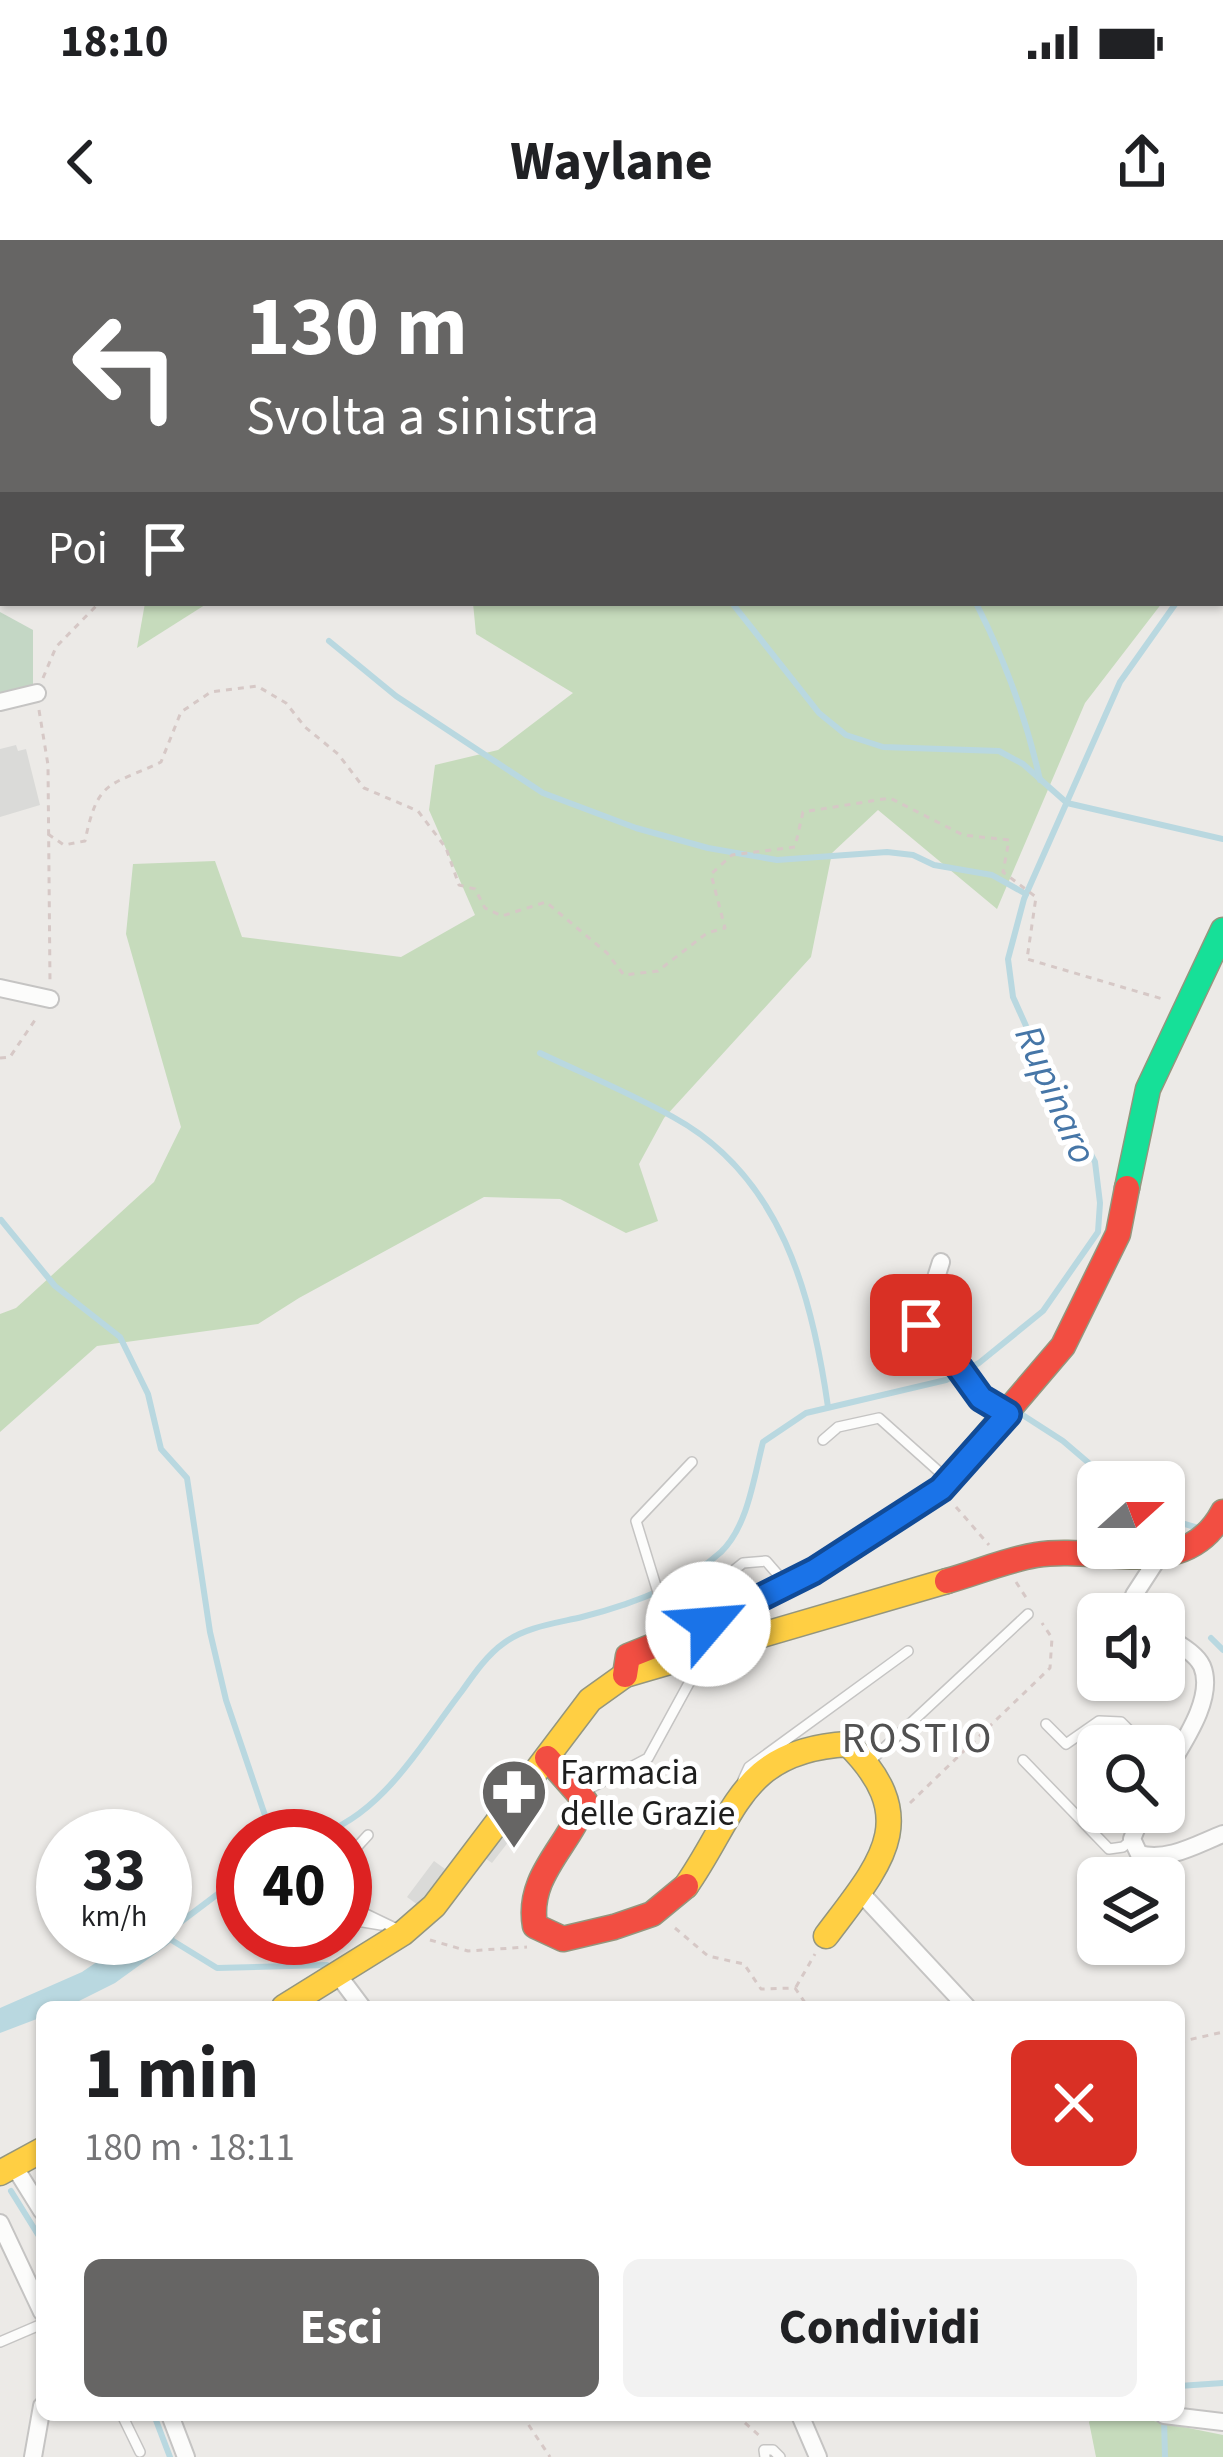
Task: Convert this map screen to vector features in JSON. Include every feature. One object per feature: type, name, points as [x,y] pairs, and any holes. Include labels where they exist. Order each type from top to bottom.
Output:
[{"type":"street","points":[[0,702],[37,693]]},
{"type":"street","points":[[625,1675],[628,1656],[787,1585],[895,1521],[949,1481],[1063,1346],[1118,1234],[1148,1089],[1223,930]]},
{"type":"street","points":[[0,988],[50,999]]},
{"type":"street","points":[[941,1262],[921,1325],[981,1398],[1008,1414]]},
{"type":"street","points":[[1185,1553],[1202,1546],[1220,1522]]},
{"type":"street","points":[[294,2001],[338,1976],[434,1906],[590,1700],[625,1675],[1036,1555],[1077,1551]]},
{"type":"street","points":[[1185,1650],[1203,1667],[1204,1696],[1185,1730]]},
{"type":"street","points":[[547,1758],[585,1801],[580,1818],[534,1887],[530,1901],[535,1926],[563,1939],[658,1912],[694,1876],[743,1791],[811,1747],[848,1744],[884,1783],[893,1813],[877,1868],[826,1936]]},
{"type":"street","points":[[1134,1833],[1132,1839],[1139,1854],[1152,1858],[1223,1834]]},
{"type":"street","points":[[859,1891],[961,2001]]},
{"type":"street","points":[[338,1976],[357,2001]]},
{"type":"street","points":[[36,2153],[7,2170],[36,2203]]},
{"type":"street","points":[[0,2223],[36,2299]]},
{"type":"street","points":[[1185,2417],[1223,2422]]},
{"type":"street","points":[[33,2457],[39,2421]]},
{"type":"street","points":[[172,2421],[186,2457]]},
{"type":"street","points":[[803,2421],[818,2457]]},
{"type":"lane","points":[[823,1440],[838,1427],[879,1418],[949,1481]]},
{"type":"lane","points":[[673,1638],[636,1521],[692,1462]]},
{"type":"lane","points":[[734,1611],[731,1583],[734,1571],[743,1563],[766,1562],[787,1585]]},
{"type":"lane","points":[[869,1762],[1028,1614]]},
{"type":"lane","points":[[743,1791],[748,1767],[908,1651]]},
{"type":"lane","points":[[578,1794],[648,1758],[689,1683],[698,1676]]},
{"type":"lane","points":[[1093,1725],[1099,1721],[1123,1725]]},
{"type":"lane","points":[[1046,1724],[1066,1744],[1077,1736]]},
{"type":"lane","points":[[1023,1760],[1109,1849],[1123,1847],[1132,1839]]},
{"type":"lane","points":[[372,1917],[399,1930]]},
{"type":"lane","points":[[372,1924],[399,1930]]},
{"type":"lane","points":[[0,2342],[36,2327]]},
{"type":"lane","points":[[125,2421],[140,2452]]},
{"type":"path","points":[[0,1058],[10,1057],[50,999],[48,766],[37,693],[56,647],[96,606]]},
{"type":"path","points":[[48,834],[64,845],[85,841],[90,814],[107,783],[161,762],[181,712],[211,692],[257,686],[286,703],[305,727],[338,754],[364,788],[418,811],[446,848],[459,885],[475,890],[485,908],[502,916],[546,902],[607,953],[625,975],[658,971],[706,933],[725,928],[711,874],[732,855],[795,848],[802,812],[890,798],[963,835],[1009,840],[1004,872],[1036,897],[1027,959],[1185,1005]]},
{"type":"path","points":[[671,1924],[709,1956],[744,1964],[760,1989],[795,1988]]},
{"type":"path","points":[[399,1930],[468,1951],[547,1945]]},
{"type":"path","points":[[795,1988],[826,1936]]},
{"type":"path","points":[[795,1988],[804,2001]]},
{"type":"path","points":[[1185,2041],[1223,2032]]},
{"type":"path","points":[[525,2421],[550,2457]]},
{"type":"path","points":[[742,2421],[773,2455]]},
{"type":"shaded area","points":[[16,745],[18,751],[26,749],[40,805],[0,817],[0,749]]},
{"type":"shaded area","points":[[530,1795],[539,1802],[492,1863],[482,1856]]},
{"type":"shaded area","points":[[434,1861],[445,1869],[418,1905],[407,1897]]},
{"type":"green space","points":[[144,606],[203,606],[137,648]]},
{"type":"green space","points":[[473,606],[1160,606],[1085,703],[997,909],[878,810],[832,853],[811,957],[664,1118],[639,1164],[658,1221],[626,1233],[560,1199],[484,1197],[258,1324],[97,1346],[0,1432],[0,1314],[16,1308],[154,1182],[181,1127],[126,934],[133,864],[215,861],[242,937],[401,957],[475,915],[429,810],[435,765],[498,750],[573,693],[476,634]]},
{"type":"green space","points":[[0,612],[33,630],[33,691],[0,699]]},
{"type":"green space","points":[[1154,2421],[1223,2435],[1223,2457],[1096,2457],[1089,2422]]},
{"type":"water","points":[[92,1965],[140,1965],[79,2001],[36,2001],[36,2019],[0,2033],[0,2008]]},
{"type":"waterway","points":[[734,606],[819,713],[846,735],[883,747],[999,751],[1023,764],[1067,803],[1223,839]]},
{"type":"waterway","points":[[977,606],[1014,689],[1040,780]]},
{"type":"waterway","name":"Rupinaro","points":[[365,1809],[399,1776],[481,1665],[504,1643],[531,1629],[656,1592],[707,1564],[738,1529],[763,1442],[806,1413],[946,1380],[979,1363],[1043,1311],[1098,1232],[1095,1162],[1013,997],[1008,959],[1024,899],[1120,682],[1174,606]]},
{"type":"waterway","points":[[329,641],[396,696],[543,793],[636,828],[777,860],[887,852],[913,855],[934,865],[992,875],[1026,894]]},
{"type":"waterway","points":[[540,1053],[673,1117],[741,1171],[785,1242],[800,1281],[828,1407]]},
{"type":"waterway","points":[[1,1220],[55,1286],[120,1337],[148,1394],[161,1449],[187,1478],[210,1632],[226,1700],[263,1809]]},
{"type":"waterway","points":[[972,1374],[1002,1402]]},
{"type":"waterway","points":[[1018,1412],[1086,1461]]},
{"type":"waterway","points":[[1185,1524],[1202,1529]]},
{"type":"waterway","points":[[1211,1638],[1223,1650]]},
{"type":"waterway","name":"Rupinaro","points":[[192,1913],[216,1895]]},
{"type":"waterway","points":[[192,1953],[217,1968],[327,1965]]},
{"type":"waterway","points":[[11,2191],[36,2231]]},
{"type":"waterway","points":[[1185,2386],[1223,2383]]},
{"type":"waterway","points":[[156,2421],[170,2457]]},
{"type":"waterway","points":[[1164,2421],[1165,2457]]},
{"type":"traffic: fast","points":[[1127,1188],[1148,1089],[1223,930]]},
{"type":"traffic: slow","points":[[294,2001],[403,1933],[434,1906],[590,1700],[625,1675],[947,1581]]},
{"type":"traffic: slow","points":[[686,1886],[731,1811],[762,1773],[812,1749],[848,1744],[871,1771],[889,1819],[877,1864],[826,1936]]},
{"type":"traffic: slow","points":[[0,2173],[36,2153]]},
{"type":"traffic: jam","points":[[625,1675],[628,1656],[708,1624],[815,1571],[941,1489],[1063,1346],[1118,1234],[1127,1188]]},
{"type":"traffic: jam","points":[[947,1581],[1036,1555],[1164,1554],[1187,1548],[1207,1534],[1223,1512]]},
{"type":"traffic: jam","points":[[547,1758],[585,1801],[543,1876],[534,1908],[535,1926],[563,1939],[614,1927],[652,1914],[686,1886]]},
{"type":"place","name":"Farmacia delle Grazie","points":[[514,1851]]},
{"type":"district","name":"ROSTIO","points":[[918,1737]]},
{"type":"route","points":[[708,1624],[814,1571],[941,1489],[1008,1414],[981,1398],[921,1325]]}]
